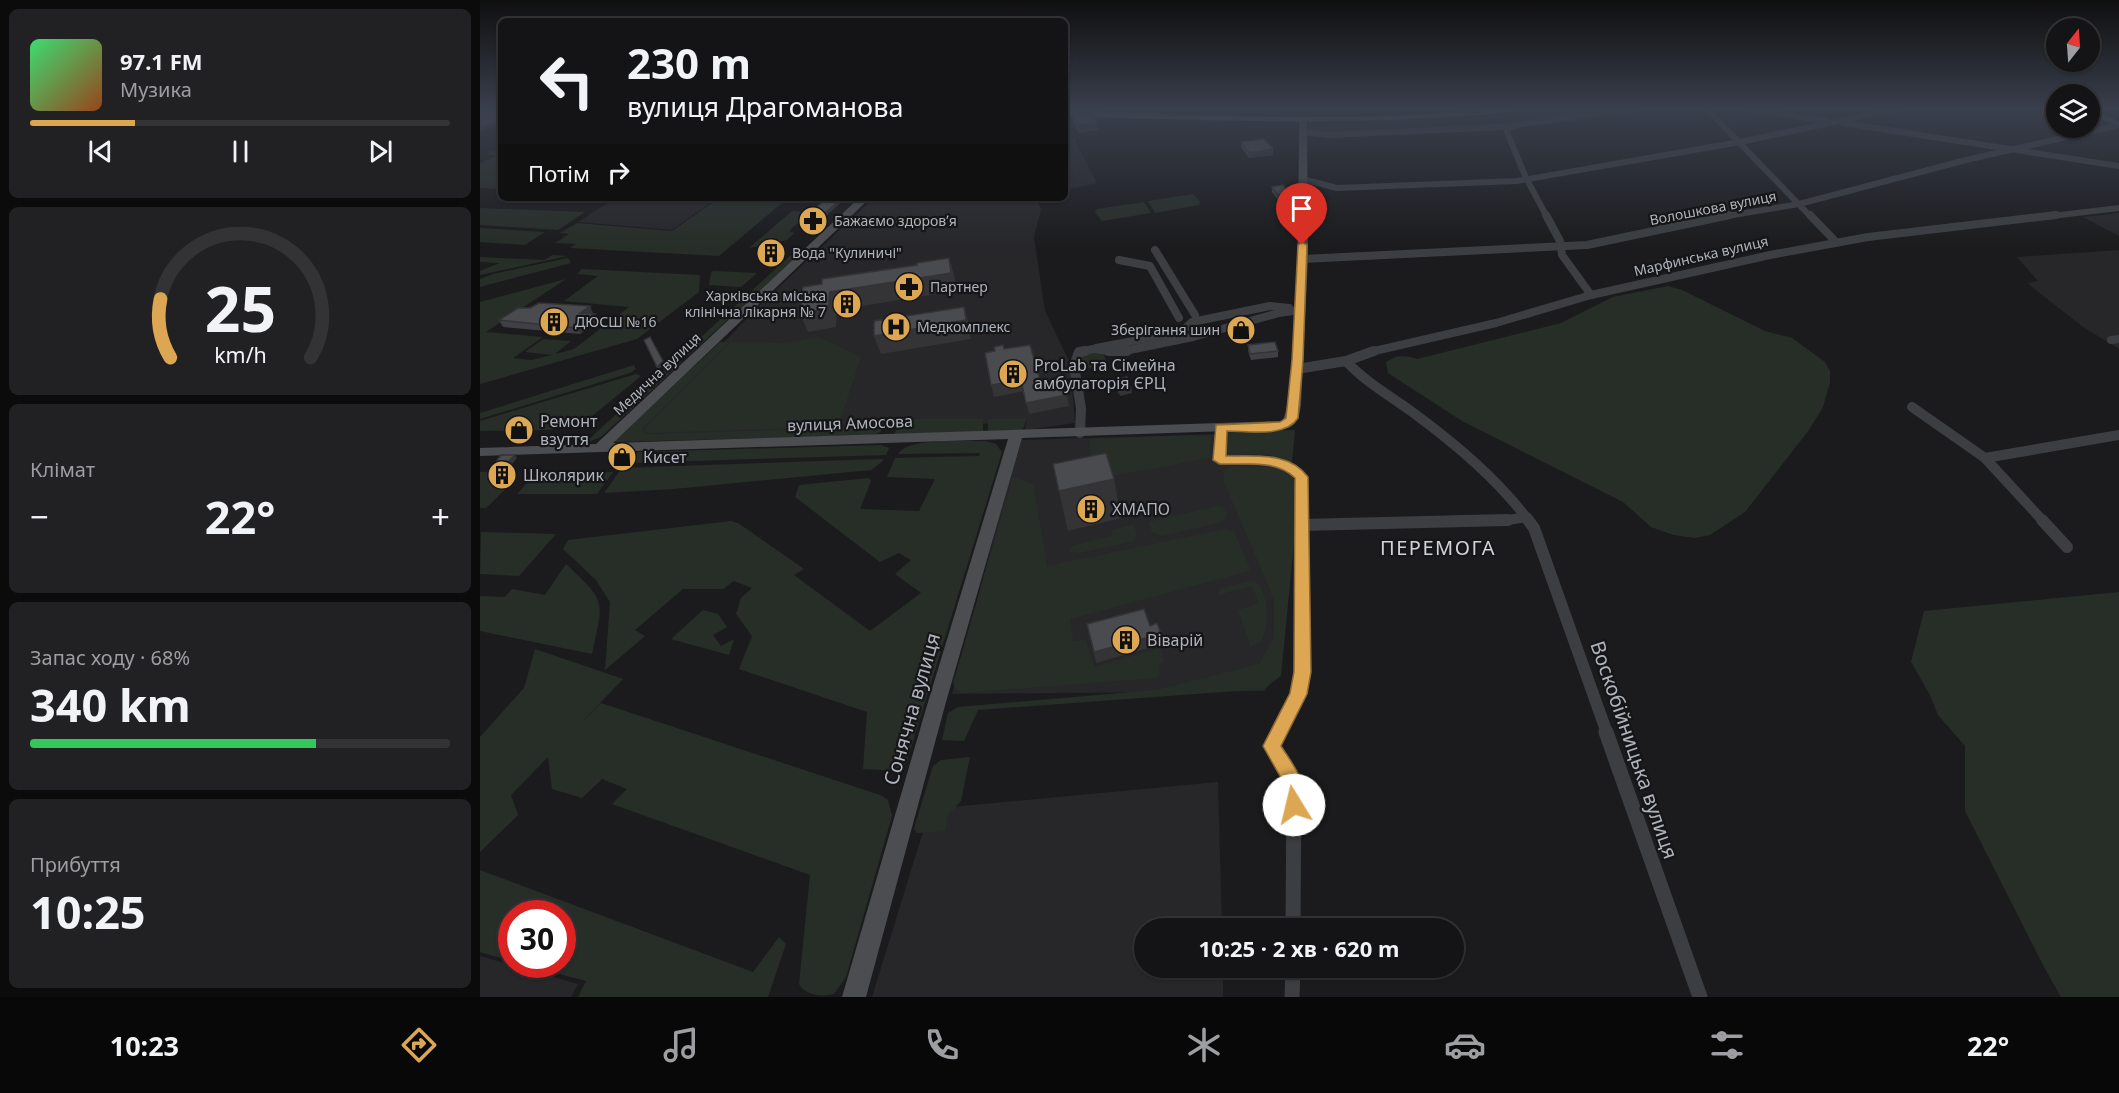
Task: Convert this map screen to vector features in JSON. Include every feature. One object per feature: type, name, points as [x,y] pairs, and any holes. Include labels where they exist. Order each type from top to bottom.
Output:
[{"type":"street","points":[[1297,369],[1298,310],[1303,259],[1302,155]]},
{"type":"street","points":[[1516,155],[1526,178],[1560,240],[1559,247],[1562,255],[1591,295]]},
{"type":"street","points":[[1302,179],[1337,188],[1526,178],[1666,155]]},
{"type":"street","points":[[1752,155],[1836,242]]},
{"type":"street","name":"Волошкова вулиця","points":[[1303,259],[1587,244],[1689,222],[1799,204],[1993,155]]},
{"type":"street","points":[[2045,155],[2119,166]]},
{"type":"street","name":"Медична вулиця","points":[[600,448],[862,201]]},
{"type":"street","name":"Марфинська вулиця","points":[[1297,369],[1346,361],[1378,349],[1496,323],[1591,295],[1836,242],[2119,208]]},
{"type":"street","points":[[1155,250],[1194,315]]},
{"type":"street","points":[[1119,260],[1150,266],[1179,318]]},
{"type":"street","points":[[1080,433],[1081,408],[1076,388],[1075,359],[1079,352],[1181,332],[1192,322],[1270,306],[1298,310]]},
{"type":"street","points":[[1093,349],[1120,352],[1193,337],[1279,313],[1298,310]]},
{"type":"street","name":"Воскобійницька вулиця","points":[[1346,361],[1356,372],[1436,429],[1512,496],[1534,528],[1700,997]]},
{"type":"street","name":"вулиця Амосова","points":[[480,452],[1280,426],[1288,423],[1294,405],[1297,369]]},
{"type":"street","points":[[1912,407],[1985,458],[2067,547]]},
{"type":"street","points":[[1221,428],[1220,460],[1277,462],[1288,465],[1301,477],[1303,672],[1298,694],[1272,746],[1294,784],[1293,918]]},
{"type":"street","name":"Сонячна вулиця","points":[[854,997],[936,702],[1016,435]]},
{"type":"street","points":[[1985,458],[2119,435]]},
{"type":"street","points":[[1301,525],[1509,520],[1527,517]]},
{"type":"street","points":[[1293,978],[1293,997]]},
{"type":"shaded area","points":[[489,155],[498,155],[498,189],[480,188],[480,163],[496,156]]},
{"type":"shaded area","points":[[1068,155],[1082,155],[1097,183],[1068,189]]},
{"type":"shaded area","points":[[1193,194],[1200,202],[1199,205],[1155,213],[1148,201]]},
{"type":"shaded area","points":[[610,201],[713,201],[672,230],[578,222]]},
{"type":"shaded area","points":[[715,201],[784,201],[719,256],[570,248],[576,244],[555,243],[569,234],[560,233],[577,223],[672,231]]},
{"type":"shaded area","name":"Медкомплекс","points":[[871,201],[1037,201],[1041,210],[1034,237],[1045,311],[1070,363],[1075,423],[1025,430],[1026,421],[905,429],[642,434],[639,429],[766,299]]},
{"type":"shaded area","points":[[1144,202],[1151,213],[1102,221],[1095,212],[1097,209]]},
{"type":"shaded area","points":[[480,208],[585,212],[558,230],[480,225]]},
{"type":"shaded area","points":[[792,211],[810,212],[789,231],[794,233],[787,240],[749,248]]},
{"type":"shaded area","points":[[2119,213],[2119,236],[2083,217]]},
{"type":"shaded area","points":[[480,228],[545,232],[525,245],[480,242]]},
{"type":"shaded area","points":[[2119,250],[2119,349],[2083,327],[2027,283],[2038,281],[2017,257]]},
{"type":"shaded area","points":[[792,254],[800,254],[689,355],[678,358]]},
{"type":"shaded area","points":[[553,255],[567,256],[480,275],[480,271],[500,263],[480,262],[480,257],[544,260]]},
{"type":"shaded area","points":[[568,258],[571,263],[480,287],[480,279],[493,274]]},
{"type":"shaded area","points":[[582,269],[700,275],[699,292],[637,339],[480,384],[480,302],[566,279],[486,332],[543,337],[513,358],[531,360],[552,355],[525,352],[543,339],[571,341],[555,354],[574,349],[629,307],[564,301],[598,276],[577,274]]},
{"type":"shaded area","points":[[713,271],[757,273],[741,287],[709,285]]},
{"type":"shaded area","points":[[1668,286],[1682,290],[1765,331],[1792,338],[1825,362],[1830,371],[1830,382],[1823,407],[1809,430],[1745,512],[1710,535],[1695,538],[1673,535],[1651,527],[1623,502],[1462,421],[1388,373],[1386,362],[1393,358],[1405,356],[1417,359],[1561,323],[1613,297]]},
{"type":"shaded area","points":[[819,337],[861,357],[838,427],[645,433],[644,429],[731,342],[784,343]]},
{"type":"shaded area","points":[[720,342],[729,342],[642,429],[644,434],[885,427],[879,433],[871,435],[616,442],[615,440]]},
{"type":"shaded area","points":[[1082,352],[1103,353],[1108,365],[1080,370],[1079,357]]},
{"type":"shaded area","points":[[675,360],[682,362],[601,437],[585,443]]},
{"type":"shaded area","points":[[634,365],[636,369],[630,373],[480,419],[480,413]]},
{"type":"shaded area","points":[[636,374],[641,376],[592,416],[549,430],[480,431],[480,421]]},
{"type":"shaded area","points":[[906,419],[983,419],[983,432],[895,434],[896,427],[903,426]]},
{"type":"shaded area","points":[[988,419],[1026,419],[1021,430],[988,431]]},
{"type":"shaded area","points":[[1295,430],[1292,462],[1272,455],[1226,451],[1226,434],[1229,431]]},
{"type":"shaded area","points":[[1292,432],[1278,675],[1264,691],[952,694],[1020,440]]},
{"type":"shaded area","points":[[1205,435],[1211,438],[1210,458],[1095,479],[1089,439]]},
{"type":"shaded area","points":[[985,441],[996,444],[1002,452],[907,761],[901,771],[863,769],[867,712],[739,669],[752,636],[736,614],[741,598],[752,588],[734,581],[723,589],[683,589],[635,630],[645,636],[605,670],[610,602],[596,580],[563,549],[568,540],[731,521],[738,523],[804,569],[794,575],[870,631],[921,593],[895,574],[911,560],[899,553],[880,562],[795,497],[799,485],[869,478],[871,481],[860,509],[919,511],[935,479],[887,477],[895,458],[979,456],[980,453],[898,454],[913,445],[925,443]]},
{"type":"shaded area","points":[[881,445],[889,448],[886,455],[629,463],[638,452]]},
{"type":"shaded area","points":[[883,459],[871,470],[674,489],[604,493],[622,468]]},
{"type":"shaded area","points":[[1230,467],[1286,467],[1294,480],[1295,532],[1281,676],[1263,689],[978,710],[964,741],[942,740],[948,713],[958,707],[1156,690],[1259,664],[1274,638],[1274,599],[1224,482],[1224,471]]},
{"type":"shaded area","points":[[495,471],[487,480],[513,482],[486,508],[480,508],[480,472]]},
{"type":"shaded area","points":[[613,472],[597,494],[517,494],[535,474]]},
{"type":"shaded area","points":[[1013,477],[1033,484],[1047,566],[1226,529],[1234,532],[1249,571],[1070,619],[1073,641],[1086,640],[1094,667],[1160,648],[1164,662],[1159,664],[1160,674],[1156,678],[961,693],[953,683]]},
{"type":"shaded area","points":[[1217,506],[1223,507],[1227,514],[1222,522],[1161,536],[1152,532],[1148,522]]},
{"type":"shaded area","points":[[1134,525],[1137,536],[1134,541],[1079,553],[1070,552],[1070,548],[1075,545],[1112,536],[1111,530]]},
{"type":"shaded area","points":[[481,532],[556,534],[519,576],[480,574]]},
{"type":"shaded area","points":[[566,564],[589,587],[599,603],[600,612],[592,654],[480,631],[480,596],[505,597],[512,589],[545,595]]},
{"type":"shaded area","points":[[1249,581],[1256,582],[1261,588],[1267,610],[1262,640],[1251,647],[1238,610],[1259,603],[1252,586],[1218,595],[1220,589]]},
{"type":"shaded area","points":[[2119,592],[2119,997],[2061,997],[1965,811],[1965,746],[1938,715],[1930,695],[1911,662],[1924,611]]},
{"type":"shaded area","points":[[703,610],[718,614],[727,627],[713,635],[721,646],[734,639],[729,655],[671,639]]},
{"type":"shaded area","points":[[535,649],[623,679],[578,726],[601,703],[880,795],[888,800],[892,816],[846,977],[834,994],[815,995],[805,991],[799,984],[810,875],[612,804],[627,789],[602,779],[582,798],[552,789],[548,757],[511,795],[518,815],[480,852],[480,737],[524,688]]},
{"type":"shaded area","points":[[970,757],[961,801],[948,815],[945,831],[917,833],[914,828],[933,766],[941,760]]},
{"type":"shaded area","points":[[1218,782],[1222,918],[1134,918],[1134,978],[1223,978],[1223,997],[872,997],[930,809]]},
{"type":"shaded area","points":[[480,870],[560,900],[498,900],[498,957],[480,952]]},
{"type":"shaded area","points":[[576,906],[753,972],[779,937],[786,944],[768,997],[578,997],[586,981],[575,978]]},
{"type":"shaded area","points":[[480,956],[498,961],[498,978],[557,978],[578,984],[571,997],[480,997]]},
{"type":"building","points":[[1283,185],[1290,193],[1278,195],[1272,187]]},
{"type":"building","points":[[824,201],[839,201],[814,223],[800,222]]},
{"type":"building","points":[[949,258],[951,273],[830,292],[828,309],[800,313],[803,287],[822,284],[822,279]]},
{"type":"building","points":[[539,303],[590,306],[580,313],[595,314],[576,328],[499,320],[518,308],[530,308]]},
{"type":"building","points":[[964,307],[966,320],[874,336],[874,321]]},
{"type":"building","points":[[650,337],[663,361],[657,367],[644,340]]},
{"type":"building","points":[[1275,342],[1278,351],[1250,354],[1248,345]]},
{"type":"building","points":[[1003,345],[1004,349],[1030,345],[1042,387],[1063,383],[1067,395],[1026,403],[1021,380],[991,385],[985,353],[995,351],[994,347]]},
{"type":"building","points":[[1127,377],[1131,390],[1119,393],[1115,380]]},
{"type":"building","points":[[1106,453],[1114,479],[1059,491],[1053,464]]},
{"type":"building","points":[[501,455],[515,455],[505,465],[506,471],[492,477],[497,460]]},
{"type":"building","points":[[1144,609],[1150,626],[1157,623],[1161,634],[1094,652],[1087,624]]},
{"type":"place","name":"Бажаємо здоровʼя","points":[[813,221]]},
{"type":"place","name":"Вода \"Кулиничі\"","points":[[771,253]]},
{"type":"place","name":"Партнер","points":[[909,287]]},
{"type":"place","name":"Харківська міська клінічна лікарня № 7","points":[[847,304]]},
{"type":"place","name":"ДЮСШ №16","points":[[554,322]]},
{"type":"place","name":"Медкомплекс","points":[[896,327]]},
{"type":"place","name":"Зберігання шин","points":[[1241,330]]},
{"type":"place","name":"ProLab та Сімейна амбулаторія ЄРЦ","points":[[1013,374]]},
{"type":"place","name":"Ремонт взуття","points":[[519,430]]},
{"type":"place","name":"Кисет","points":[[622,457]]},
{"type":"place","name":"Школярик","points":[[502,475]]},
{"type":"place","name":"ХМАПО","points":[[1091,509]]},
{"type":"place","name":"Віварій","points":[[1126,640]]},
{"type":"district","name":"ПЕРЕМОГА","points":[[1438,548]]},
{"type":"route","points":[[1294,805],[1294,784],[1272,746],[1298,694],[1303,672],[1301,477],[1288,465],[1277,462],[1220,460],[1221,428],[1282,426],[1290,422],[1292,418],[1298,360],[1302,245]]}]
